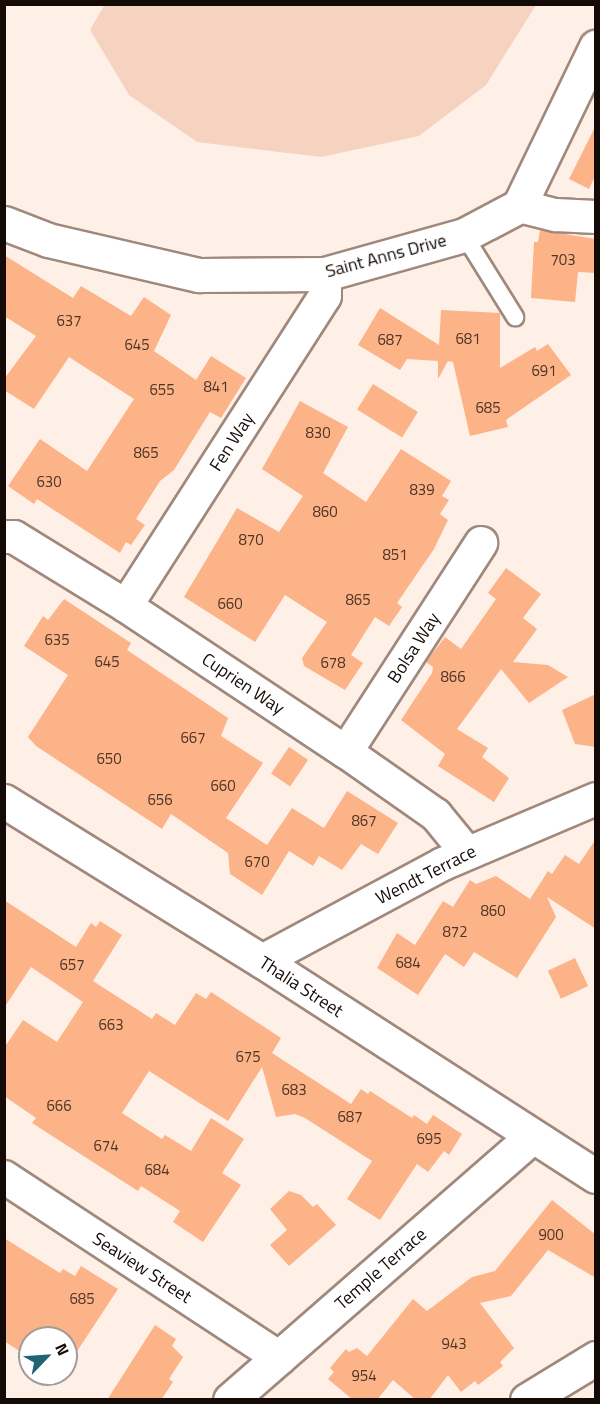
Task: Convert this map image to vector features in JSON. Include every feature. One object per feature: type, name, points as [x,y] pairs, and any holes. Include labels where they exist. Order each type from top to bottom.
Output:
[{"type":"street","points":[[596,46],[519,206],[556,215],[596,217]]},
{"type":"street","name":"Saint Anns Drive","points":[[4,223],[48,240],[199,275],[325,274],[464,235],[519,206]]},
{"type":"street","name":"Fen Way","points":[[126,606],[325,296],[325,274]]},
{"type":"street","name":"Cuprien Way","points":[[4,537],[14,537],[126,606],[346,752],[436,815],[467,853]]},
{"type":"street","name":"Bolsa Way","points":[[346,752],[481,543]]},
{"type":"street","name":"Wendt Terrace","points":[[262,961],[467,853],[596,799]]},
{"type":"street","name":"Thalia Street","points":[[4,801],[262,961],[532,1137],[596,1176]]},
{"type":"street","name":"Temple Terrace","points":[[230,1400],[532,1137]]},
{"type":"street","name":"Seaview Street","points":[[4,1177],[280,1358]]},
{"type":"street","points":[[527,1400],[596,1358]]},
{"type":"lane","points":[[464,235],[515,317]]},
{"type":"shaded area","points":[[105,4],[536,5],[486,85],[419,136],[321,157],[197,142],[129,95],[90,30]]},
{"type":"building","points":[[596,125],[596,174],[589,189],[569,179]]},
{"type":"building","points":[[540,230],[596,239],[596,273],[578,272],[575,302],[531,298],[534,242],[538,242]]},
{"type":"building","points":[[4,255],[73,298],[81,286],[131,316],[144,297],[171,315],[154,351],[196,380],[211,356],[246,378],[221,418],[210,412],[174,470],[160,481],[136,519],[145,525],[131,545],[126,542],[120,553],[37,499],[34,504],[8,486],[40,439],[87,471],[134,399],[69,357],[34,409],[4,390],[4,379],[36,336],[4,316]]},
{"type":"building","points":[[380,308],[439,345],[441,310],[500,313],[500,368],[535,347],[537,351],[548,344],[571,375],[506,420],[508,427],[470,436],[453,362],[448,361],[438,379],[438,361],[407,359],[400,370],[358,345]]},
{"type":"building","points":[[373,384],[418,412],[402,438],[357,409]]},
{"type":"building","points":[[300,401],[348,427],[323,473],[366,502],[401,449],[451,481],[442,496],[449,500],[440,514],[448,520],[434,549],[397,603],[402,607],[389,626],[375,617],[351,655],[363,663],[345,690],[304,666],[302,658],[327,622],[285,595],[255,642],[184,597],[237,508],[279,532],[303,496],[262,469]]},
{"type":"building","points":[[506,568],[541,594],[523,618],[537,629],[513,662],[548,665],[568,677],[529,703],[501,669],[457,729],[488,748],[482,757],[509,778],[494,802],[438,766],[445,754],[401,720],[432,673],[433,667],[426,662],[445,637],[461,649],[496,599],[488,593]]},
{"type":"building","points":[[64,599],[131,643],[127,650],[228,718],[221,736],[263,763],[226,818],[267,845],[292,808],[324,828],[347,791],[398,823],[378,854],[361,844],[342,870],[319,856],[313,866],[289,851],[262,895],[230,874],[228,853],[171,814],[162,829],[36,746],[28,737],[68,675],[24,646],[43,616],[48,620]]},
{"type":"building","points":[[596,694],[596,747],[575,744],[562,710]]},
{"type":"building","points":[[289,747],[308,760],[290,786],[271,774]]},
{"type":"building","points":[[596,839],[596,929],[547,897],[556,917],[517,978],[474,952],[464,967],[445,954],[418,995],[377,968],[397,933],[415,945],[443,901],[453,907],[470,880],[476,884],[496,876],[530,899],[548,871],[552,874],[565,855],[579,864]]},
{"type":"building","points":[[4,900],[76,947],[91,923],[96,927],[100,921],[122,935],[93,981],[152,1019],[156,1013],[175,1025],[196,993],[206,999],[211,992],[281,1038],[272,1053],[351,1104],[361,1089],[368,1094],[370,1091],[412,1118],[414,1115],[427,1124],[433,1115],[462,1134],[449,1155],[444,1151],[428,1172],[417,1164],[380,1220],[347,1199],[372,1161],[305,1118],[295,1114],[276,1117],[262,1067],[228,1121],[149,1071],[122,1113],[162,1139],[165,1135],[191,1151],[211,1118],[244,1139],[222,1173],[241,1185],[203,1242],[173,1222],[180,1211],[141,1186],[138,1191],[32,1123],[36,1118],[4,1096],[4,1048],[23,1020],[57,1042],[83,1002],[31,967],[4,1008]]},
{"type":"building","points":[[575,958],[588,986],[561,999],[548,971]]},
{"type":"building","points":[[289,1191],[301,1195],[313,1207],[317,1204],[336,1225],[289,1266],[270,1245],[287,1230],[270,1209]]},
{"type":"building","points":[[552,1200],[596,1235],[596,1278],[548,1250],[511,1296],[480,1303],[514,1348],[500,1362],[503,1366],[478,1385],[475,1381],[461,1392],[448,1375],[429,1400],[416,1400],[393,1380],[377,1400],[353,1400],[328,1379],[334,1372],[330,1368],[346,1349],[349,1352],[357,1348],[367,1356],[413,1299],[427,1311],[472,1277],[495,1271]]},
{"type":"building","points":[[4,1238],[60,1273],[63,1269],[75,1276],[81,1266],[118,1289],[78,1350],[78,1326],[18,1326],[18,1350],[4,1341]]},
{"type":"building","points":[[155,1325],[176,1339],[172,1346],[183,1357],[169,1379],[173,1382],[161,1400],[107,1400]]}]
